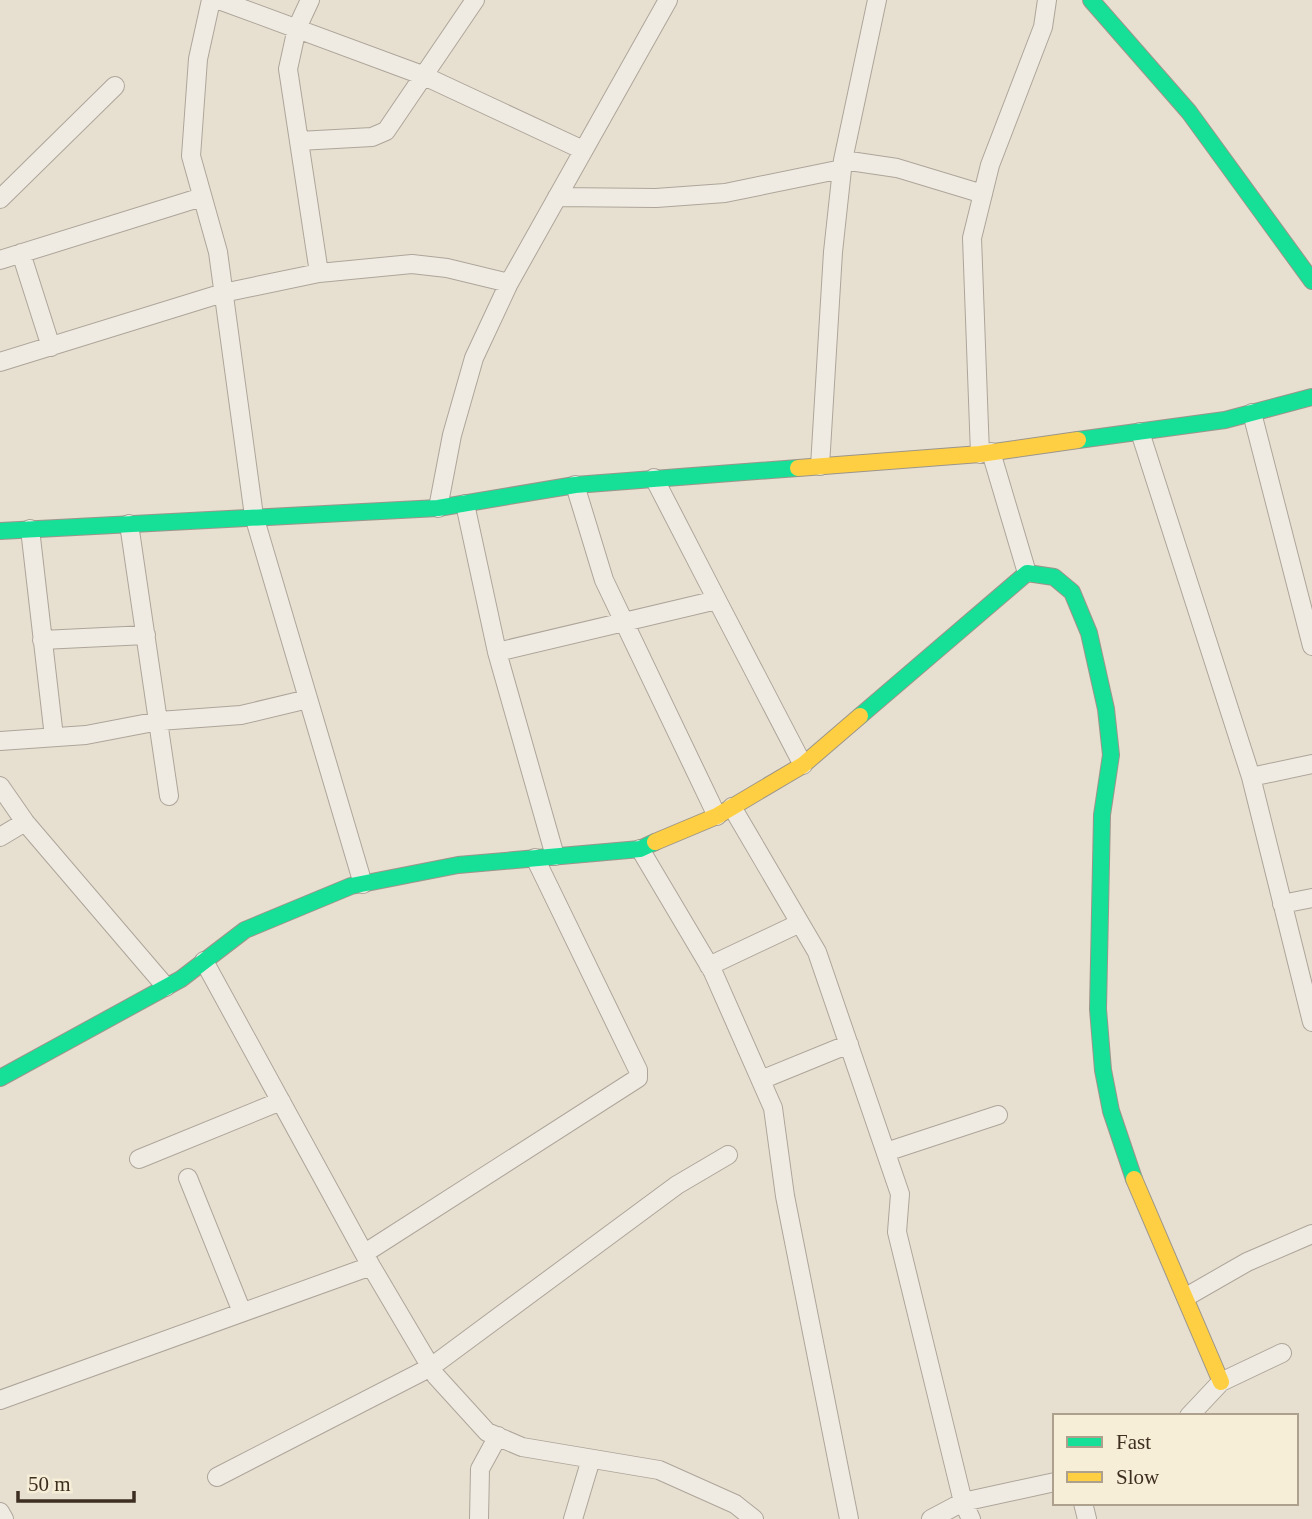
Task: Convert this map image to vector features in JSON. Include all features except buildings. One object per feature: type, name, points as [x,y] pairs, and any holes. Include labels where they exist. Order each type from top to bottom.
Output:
[{"type":"street","points":[[211,0],[198,59],[191,156],[218,252],[254,516],[363,884]]},
{"type":"street","points":[[219,0],[422,75],[583,150]]},
{"type":"street","points":[[310,0],[297,28],[288,69],[319,273]]},
{"type":"street","points":[[299,141],[372,137],[386,131],[475,0]]},
{"type":"street","points":[[438,508],[452,435],[474,358],[509,283],[668,0]]},
{"type":"street","points":[[820,466],[833,252],[843,165],[877,0]]},
{"type":"street","points":[[1027,573],[985,453],[972,238],[990,165],[1043,27],[1047,0]]},
{"type":"street","points":[[1091,0],[1189,111],[1312,281]]},
{"type":"street","points":[[0,199],[115,86]]},
{"type":"street","points":[[557,197],[656,198],[725,193],[843,165],[897,168],[983,194]]},
{"type":"street","points":[[0,260],[202,197]]},
{"type":"street","points":[[21,253],[51,347]]},
{"type":"street","points":[[0,362],[223,293],[319,273],[412,264],[447,268],[509,283]]},
{"type":"street","points":[[0,531],[438,508],[575,485],[985,453],[1225,420],[1312,397]]},
{"type":"street","points":[[1252,413],[1312,646]]},
{"type":"street","points":[[1140,432],[1251,776],[1312,1022]]},
{"type":"street","points":[[653,478],[803,765]]},
{"type":"street","points":[[575,485],[604,580],[625,624],[725,811],[817,952],[900,1194],[897,1232],[963,1502],[971,1519]]},
{"type":"street","points":[[465,504],[497,652],[555,856]]},
{"type":"street","points":[[130,524],[169,796]]},
{"type":"street","points":[[30,529],[54,737]]},
{"type":"street","points":[[0,1078],[166,987],[245,930],[363,884],[458,865],[640,849],[725,811],[803,765],[1027,573],[1045,573],[1064,582],[1088,622],[1112,749],[1102,812],[1098,995],[1103,1069],[1113,1117],[1157,1233],[1221,1382]]},
{"type":"street","points":[[497,652],[625,624],[717,600]]},
{"type":"street","points":[[42,640],[146,635]]},
{"type":"street","points":[[0,741],[86,735],[159,721],[241,715],[308,699]]},
{"type":"street","points":[[1251,776],[1312,764]]},
{"type":"street","points":[[0,786],[25,822],[166,987]]},
{"type":"street","points":[[0,837],[25,822]]},
{"type":"street","points":[[640,849],[709,966],[773,1108],[785,1196],[849,1519]]},
{"type":"street","points":[[0,1400],[242,1312],[368,1260],[638,1078],[638,1070],[535,858]]},
{"type":"street","points":[[1282,904],[1312,898]]},
{"type":"street","points":[[709,966],[800,923]]},
{"type":"street","points":[[204,961],[368,1260],[431,1367],[487,1432],[522,1447],[659,1470],[735,1504],[754,1519]]},
{"type":"street","points":[[761,1080],[849,1044]]},
{"type":"street","points":[[139,1159],[281,1101]]},
{"type":"street","points":[[886,1152],[998,1115]]},
{"type":"street","points":[[217,1476],[431,1367],[677,1185],[729,1155]]},
{"type":"street","points":[[188,1178],[242,1312]]},
{"type":"street","points":[[1186,1297],[1247,1262],[1312,1234]]},
{"type":"street","points":[[1191,1414],[1221,1382],[1282,1353]]},
{"type":"street","points":[[480,1519],[480,1469],[498,1436]]},
{"type":"street","points":[[573,1519],[591,1459]]},
{"type":"street","points":[[931,1519],[963,1502],[1053,1482]]},
{"type":"street","points":[[0,1512],[4,1519]]},
{"type":"traffic: fast","points":[[1091,0],[1189,112],[1312,281]]},
{"type":"traffic: fast","points":[[1078,440],[1225,420],[1312,397]]},
{"type":"traffic: fast","points":[[0,531],[438,508],[575,485],[798,468]]},
{"type":"traffic: fast","points":[[860,716],[1027,573],[1054,577],[1072,592],[1089,633],[1106,709],[1111,755],[1102,815],[1098,1009],[1103,1070],[1111,1111],[1134,1179]]},
{"type":"traffic: fast","points":[[0,1078],[181,979],[245,930],[351,886],[458,865],[640,849],[655,842]]},
{"type":"traffic: slow","points":[[798,468],[980,454],[1078,440]]},
{"type":"traffic: slow","points":[[655,842],[717,816],[803,765],[860,716]]},
{"type":"traffic: slow","points":[[1134,1179],[1221,1382]]}]
